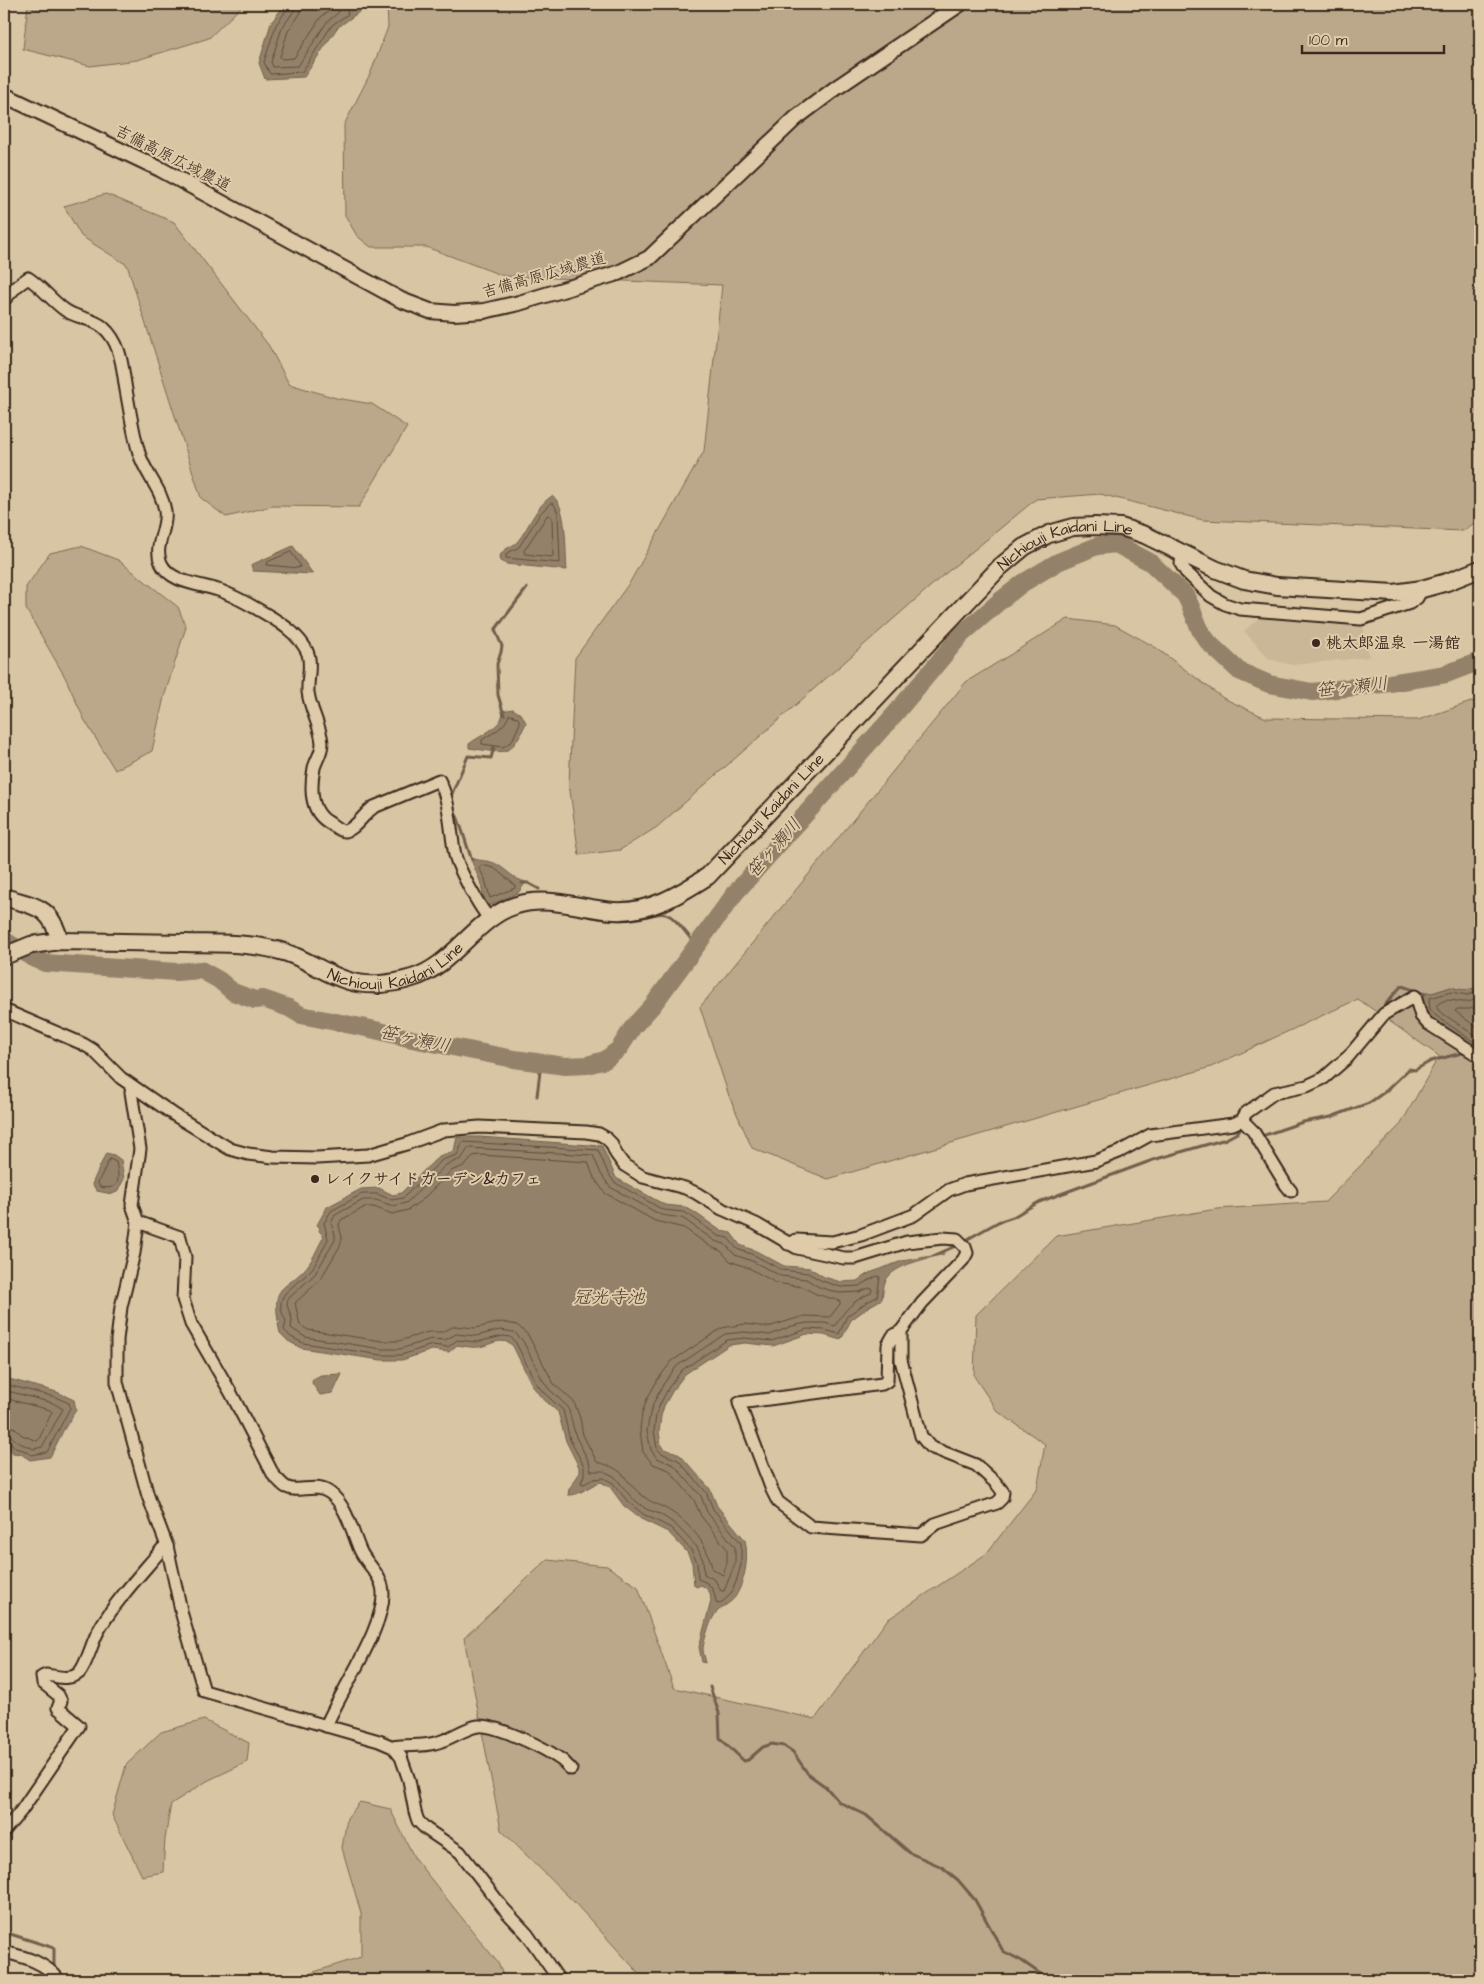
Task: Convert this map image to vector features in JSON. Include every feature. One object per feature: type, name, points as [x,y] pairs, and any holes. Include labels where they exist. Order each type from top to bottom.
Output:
[{"type":"main road","name":"Nichiouji Kaidani Line","points":[[4,956],[31,945],[60,940],[255,945],[290,954],[348,981],[386,983],[413,978],[427,972],[458,948],[490,919],[516,905],[542,901],[616,911],[659,904],[708,876],[1000,567],[1024,547],[1049,534],[1073,526],[1121,527],[1145,535],[1215,569],[1237,577],[1277,586],[1394,593],[1422,589],[1447,582],[1480,568]]},
{"type":"main road","points":[[4,897],[44,910],[56,925],[60,940]]},
{"type":"street","name":"吉備高原広域農道","points":[[4,96],[160,169],[401,300],[430,311],[454,313],[484,312],[618,273],[649,258],[796,118],[836,88],[960,4]]},
{"type":"street","points":[[4,300],[17,286],[28,278],[40,286],[67,312],[104,328],[117,345],[123,363],[125,388],[139,455],[160,492],[166,513],[158,554],[164,568],[177,578],[219,590],[232,596],[288,628],[304,646],[310,661],[308,691],[322,744],[321,752],[314,768],[312,790],[316,812],[321,818],[346,831],[353,827],[367,811],[374,807],[439,780],[446,797],[456,858],[480,905],[490,919]]},
{"type":"street","points":[[1182,553],[1181,564],[1186,572],[1211,596],[1225,604],[1240,609],[1361,619],[1410,603],[1417,598],[1422,589]]},
{"type":"street","points":[[788,1244],[796,1240],[832,1242],[861,1235],[914,1215],[949,1190],[965,1184],[1096,1161],[1119,1152],[1150,1135],[1233,1124],[1246,1117],[1274,1093],[1307,1086],[1324,1078],[1348,1057],[1384,1014],[1416,996],[1421,1016],[1427,1023],[1479,1056]]},
{"type":"street","points":[[4,1010],[83,1044],[93,1050],[121,1078],[176,1116],[230,1149],[248,1154],[273,1157],[317,1158],[368,1155],[444,1130],[480,1127],[586,1132],[599,1134],[611,1143],[624,1165],[643,1177],[684,1188],[722,1209],[756,1224],[797,1248],[830,1256],[855,1258],[907,1242],[943,1238],[957,1239],[965,1247],[967,1253],[963,1260],[922,1303],[901,1331],[893,1336],[888,1345],[889,1374],[887,1381],[882,1384],[739,1403],[778,1502],[811,1527],[921,1535],[935,1524],[997,1503],[1002,1498],[1003,1492],[984,1470],[930,1447],[921,1436],[901,1360],[901,1331]]},
{"type":"street","points":[[132,1086],[131,1092],[140,1149],[132,1205],[138,1222],[134,1253],[121,1307],[117,1340],[117,1382],[148,1496],[167,1546],[182,1615],[204,1691],[379,1741],[393,1747],[434,1744],[450,1739],[477,1726],[486,1726],[508,1733],[541,1748],[560,1759],[571,1769]]},
{"type":"street","points":[[1246,1117],[1286,1186],[1291,1191]]},
{"type":"street","points":[[138,1222],[180,1237],[186,1257],[183,1299],[192,1324],[231,1393],[274,1476],[286,1487],[298,1489],[314,1487],[330,1493],[341,1505],[361,1552],[382,1585],[382,1605],[370,1642],[334,1707],[326,1726]]},
{"type":"street","points":[[4,1831],[21,1811],[79,1726],[58,1708],[61,1701],[58,1695],[43,1683],[42,1677],[46,1675],[67,1678],[78,1674],[85,1664],[90,1647],[109,1613],[162,1549],[167,1546]]},
{"type":"street","points":[[393,1747],[400,1757],[409,1780],[418,1821],[426,1829],[460,1852],[503,1908],[528,1934],[559,1980]]},
{"type":"street","points":[[4,1952],[31,1959],[56,1976]]},
{"type":"shaded area","points":[[28,4],[244,4],[209,38],[137,60],[90,66],[23,49]]},
{"type":"shaded area","points":[[387,4],[1480,4],[1480,519],[1463,531],[1203,520],[1100,494],[1036,499],[940,578],[657,827],[620,850],[579,855],[569,784],[575,658],[630,582],[704,451],[722,285],[504,276],[426,247],[371,247],[357,236],[345,215],[344,125],[371,72],[388,27]]},
{"type":"shaded area","points":[[106,194],[174,222],[269,346],[289,384],[336,398],[372,404],[407,427],[359,507],[273,506],[226,517],[201,498],[127,265],[81,236],[64,206]]},
{"type":"shaded area","points":[[81,546],[118,560],[178,607],[186,627],[164,697],[152,751],[115,770],[84,719],[65,677],[26,609],[26,587],[50,553]]},
{"type":"shaded area","points":[[1260,617],[1363,626],[1369,657],[1292,665],[1269,659],[1244,631]]},
{"type":"shaded area","points":[[1068,619],[1115,625],[1155,647],[1223,698],[1266,718],[1418,720],[1480,699],[1480,987],[1465,990],[1451,987],[1432,993],[1428,992],[1480,1052],[1480,1980],[645,1980],[574,1902],[501,1830],[464,1638],[547,1560],[607,1566],[638,1587],[674,1688],[815,1719],[887,1620],[986,1554],[1037,1489],[1045,1444],[997,1411],[974,1376],[976,1315],[1056,1236],[1217,1209],[1325,1202],[1401,1124],[1439,1056],[1358,999],[1211,1067],[828,1179],[752,1148],[729,1096],[700,1007],[966,682]]},
{"type":"shaded area","points":[[204,1720],[249,1743],[247,1762],[207,1781],[171,1804],[165,1839],[163,1872],[142,1876],[112,1815],[126,1765],[161,1732]]},
{"type":"shaded area","points":[[360,1802],[390,1809],[415,1859],[498,1963],[505,1980],[300,1980],[314,1972],[361,1957],[361,1913],[342,1848],[347,1818]]},
{"type":"water","points":[[285,4],[347,4],[359,12],[337,28],[304,77],[265,79],[259,63],[271,23]]},
{"type":"water","points":[[552,496],[561,509],[566,541],[567,570],[506,564],[501,561],[500,556],[502,553],[518,541],[537,511]]},
{"type":"water","points":[[293,546],[313,574],[253,571],[251,565]]},
{"type":"water","points":[[513,709],[522,715],[526,723],[515,743],[510,748],[499,752],[469,748],[469,744],[500,722],[503,711]]},
{"type":"water","points":[[470,857],[494,863],[514,877],[526,882],[518,893],[486,907],[480,881]]},
{"type":"water","points":[[1451,987],[1466,990],[1480,987],[1480,1052],[1431,1019],[1426,1012],[1423,993],[1432,993]]},
{"type":"water","name":"冠光寺池","points":[[457,1137],[602,1146],[616,1178],[665,1205],[685,1207],[721,1231],[731,1233],[740,1245],[784,1266],[810,1268],[824,1277],[841,1282],[857,1281],[867,1274],[902,1261],[944,1254],[912,1263],[890,1274],[885,1282],[882,1299],[851,1320],[842,1338],[837,1339],[824,1335],[807,1334],[773,1346],[745,1343],[729,1345],[685,1374],[673,1390],[661,1416],[659,1432],[661,1445],[663,1449],[675,1452],[681,1456],[710,1489],[717,1506],[745,1540],[747,1554],[745,1570],[738,1591],[733,1599],[715,1615],[708,1629],[703,1648],[706,1663],[702,1662],[699,1647],[711,1601],[710,1593],[701,1585],[696,1587],[694,1585],[692,1563],[687,1552],[668,1532],[641,1519],[624,1506],[610,1487],[601,1482],[577,1494],[568,1495],[569,1489],[579,1474],[579,1467],[566,1441],[558,1412],[540,1396],[532,1385],[513,1346],[504,1341],[476,1347],[457,1345],[449,1352],[432,1350],[402,1360],[381,1360],[301,1348],[288,1341],[280,1333],[278,1324],[281,1322],[280,1320],[278,1321],[277,1309],[278,1295],[285,1286],[307,1267],[312,1259],[324,1236],[319,1231],[320,1228],[317,1225],[327,1207],[361,1189],[379,1188],[393,1195],[401,1193],[439,1156],[454,1151]]},
{"type":"water","points":[[106,1153],[114,1155],[121,1160],[124,1179],[117,1192],[112,1194],[97,1191],[92,1184]]},
{"type":"water","points":[[342,1374],[333,1393],[320,1395],[312,1383],[313,1379],[321,1375]]},
{"type":"water","points":[[4,1379],[57,1392],[74,1400],[76,1410],[50,1457],[30,1460],[21,1454],[13,1453],[4,1441]]},
{"type":"waterway","name":"笹ヶ瀬川","points":[[4,940],[31,957],[45,963],[176,972],[201,970],[219,980],[233,992],[255,1000],[263,999],[289,1008],[301,1015],[514,1059],[565,1066],[587,1065],[605,1060],[619,1049],[633,1027],[653,1005],[736,892],[895,714],[961,635],[1023,583],[1058,562],[1097,546],[1116,544],[1150,562],[1185,595],[1201,632],[1209,643],[1239,671],[1269,684],[1312,692],[1446,674],[1480,661]]},
{"type":"waterway","points":[[504,715],[498,695],[497,664],[502,646],[495,630],[527,588]]},
{"type":"waterway","points":[[451,796],[468,756],[491,758],[494,747]]},
{"type":"waterway","points":[[452,805],[472,860]]},
{"type":"waterway","points":[[522,883],[528,883],[539,889]]},
{"type":"waterway","points":[[580,914],[617,920],[666,914],[676,922],[696,945]]},
{"type":"waterway","points":[[1375,1019],[1402,986],[1425,994]]},
{"type":"waterway","points":[[1260,1134],[1262,1136],[1303,1122],[1331,1117],[1369,1103],[1386,1091],[1409,1069],[1415,1070],[1431,1061],[1466,1052]]},
{"type":"waterway","points":[[537,1096],[541,1063]]},
{"type":"waterway","points":[[966,1240],[1039,1202],[1153,1160],[1226,1139],[1237,1133],[1243,1125]]},
{"type":"waterway","points":[[933,1256],[958,1245]]},
{"type":"waterway","points":[[710,1687],[719,1713],[720,1738],[744,1761],[748,1760],[763,1747],[772,1744],[784,1746],[793,1752],[808,1774],[826,1787],[839,1802],[866,1815],[910,1853],[942,1867],[958,1880],[975,1900],[1003,1951],[1022,1961],[1049,1980]]},
{"type":"waterway","points":[[4,1932],[54,1948],[54,1970]]},
{"type":"place","name":"桃太郎温泉 一湯館","points":[[1316,643]]},
{"type":"place","name":"レイクサイドガーデン&カフェ","points":[[315,1179]]}]
